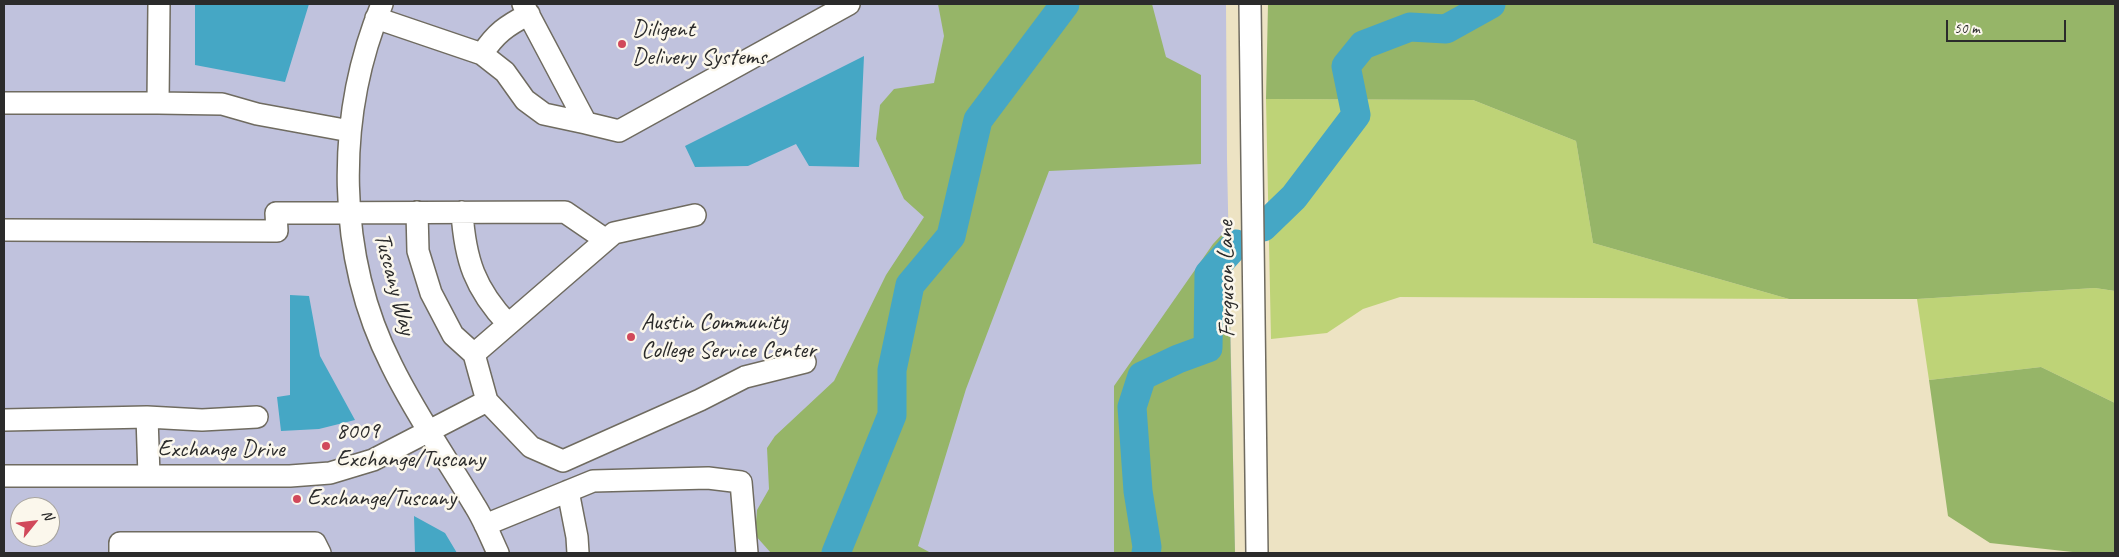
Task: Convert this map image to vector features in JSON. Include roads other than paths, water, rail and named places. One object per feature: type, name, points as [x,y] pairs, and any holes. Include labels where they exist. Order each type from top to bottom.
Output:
[{"type":"street","points":[[158,103],[160,4]]},
{"type":"street","points":[[379,11],[482,54],[505,72],[524,100],[544,114],[619,131],[849,4]]},
{"type":"street","name":"Ferguson Lane","points":[[1250,4],[1257,553]]},
{"type":"street","points":[[482,54],[492,38],[526,9],[586,123]]},
{"type":"street","name":"Tuscany Way","points":[[379,11],[362,64],[350,131],[348,186],[356,262],[373,323],[392,367],[476,507],[498,553]]},
{"type":"street","points":[[4,103],[222,104],[258,114],[350,131]]},
{"type":"street","points":[[417,212],[418,250],[430,293],[453,335],[474,354],[487,401],[531,447],[563,460],[700,400],[745,377],[805,362]]},
{"type":"street","points":[[462,212],[464,241],[472,272],[493,308],[508,324]]},
{"type":"street","points":[[4,230],[278,231],[276,213],[565,212],[606,240]]},
{"type":"street","points":[[474,354],[614,233],[695,215]]},
{"type":"street","name":"Exchange Drive","points":[[4,476],[290,476],[330,472],[373,460],[487,401]]},
{"type":"street","points":[[147,417],[149,476]]},
{"type":"street","points":[[4,420],[147,417],[202,420],[257,417]]},
{"type":"street","points":[[485,525],[592,481],[708,478],[741,482],[747,553]]},
{"type":"street","points":[[568,491],[577,537],[578,553]]},
{"type":"street","points":[[120,553],[120,543],[315,543],[320,553]]},
{"type":"water","points":[[195,4],[309,4],[285,82],[195,65]]},
{"type":"water","points":[[864,56],[859,167],[809,166],[796,144],[748,166],[695,167],[685,146]]},
{"type":"water","points":[[290,295],[309,296],[320,356],[355,420],[319,429],[281,431],[277,397],[290,395]]},
{"type":"water","points":[[414,516],[445,533],[457,553],[415,553]]},
{"type":"waterway","points":[[836,553],[892,415],[892,370],[910,285],[951,236],[978,120],[1065,4]]},
{"type":"waterway","points":[[1263,227],[1294,197],[1356,115],[1346,66],[1363,45],[1410,27],[1446,29],[1491,4]]},
{"type":"waterway","points":[[1146,553],[1147,547],[1138,491],[1132,407],[1142,376],[1178,359],[1208,348],[1209,274],[1236,244]]},
{"type":"place","name":"Diligent Delivery Systems","points":[[622,44]]},
{"type":"place","name":"Austin Community College Service Center","points":[[631,337]]},
{"type":"place","name":"8009 Exchange/Tuscany","points":[[326,446]]},
{"type":"place","name":"Exchange/Tuscany","points":[[297,499]]}]
